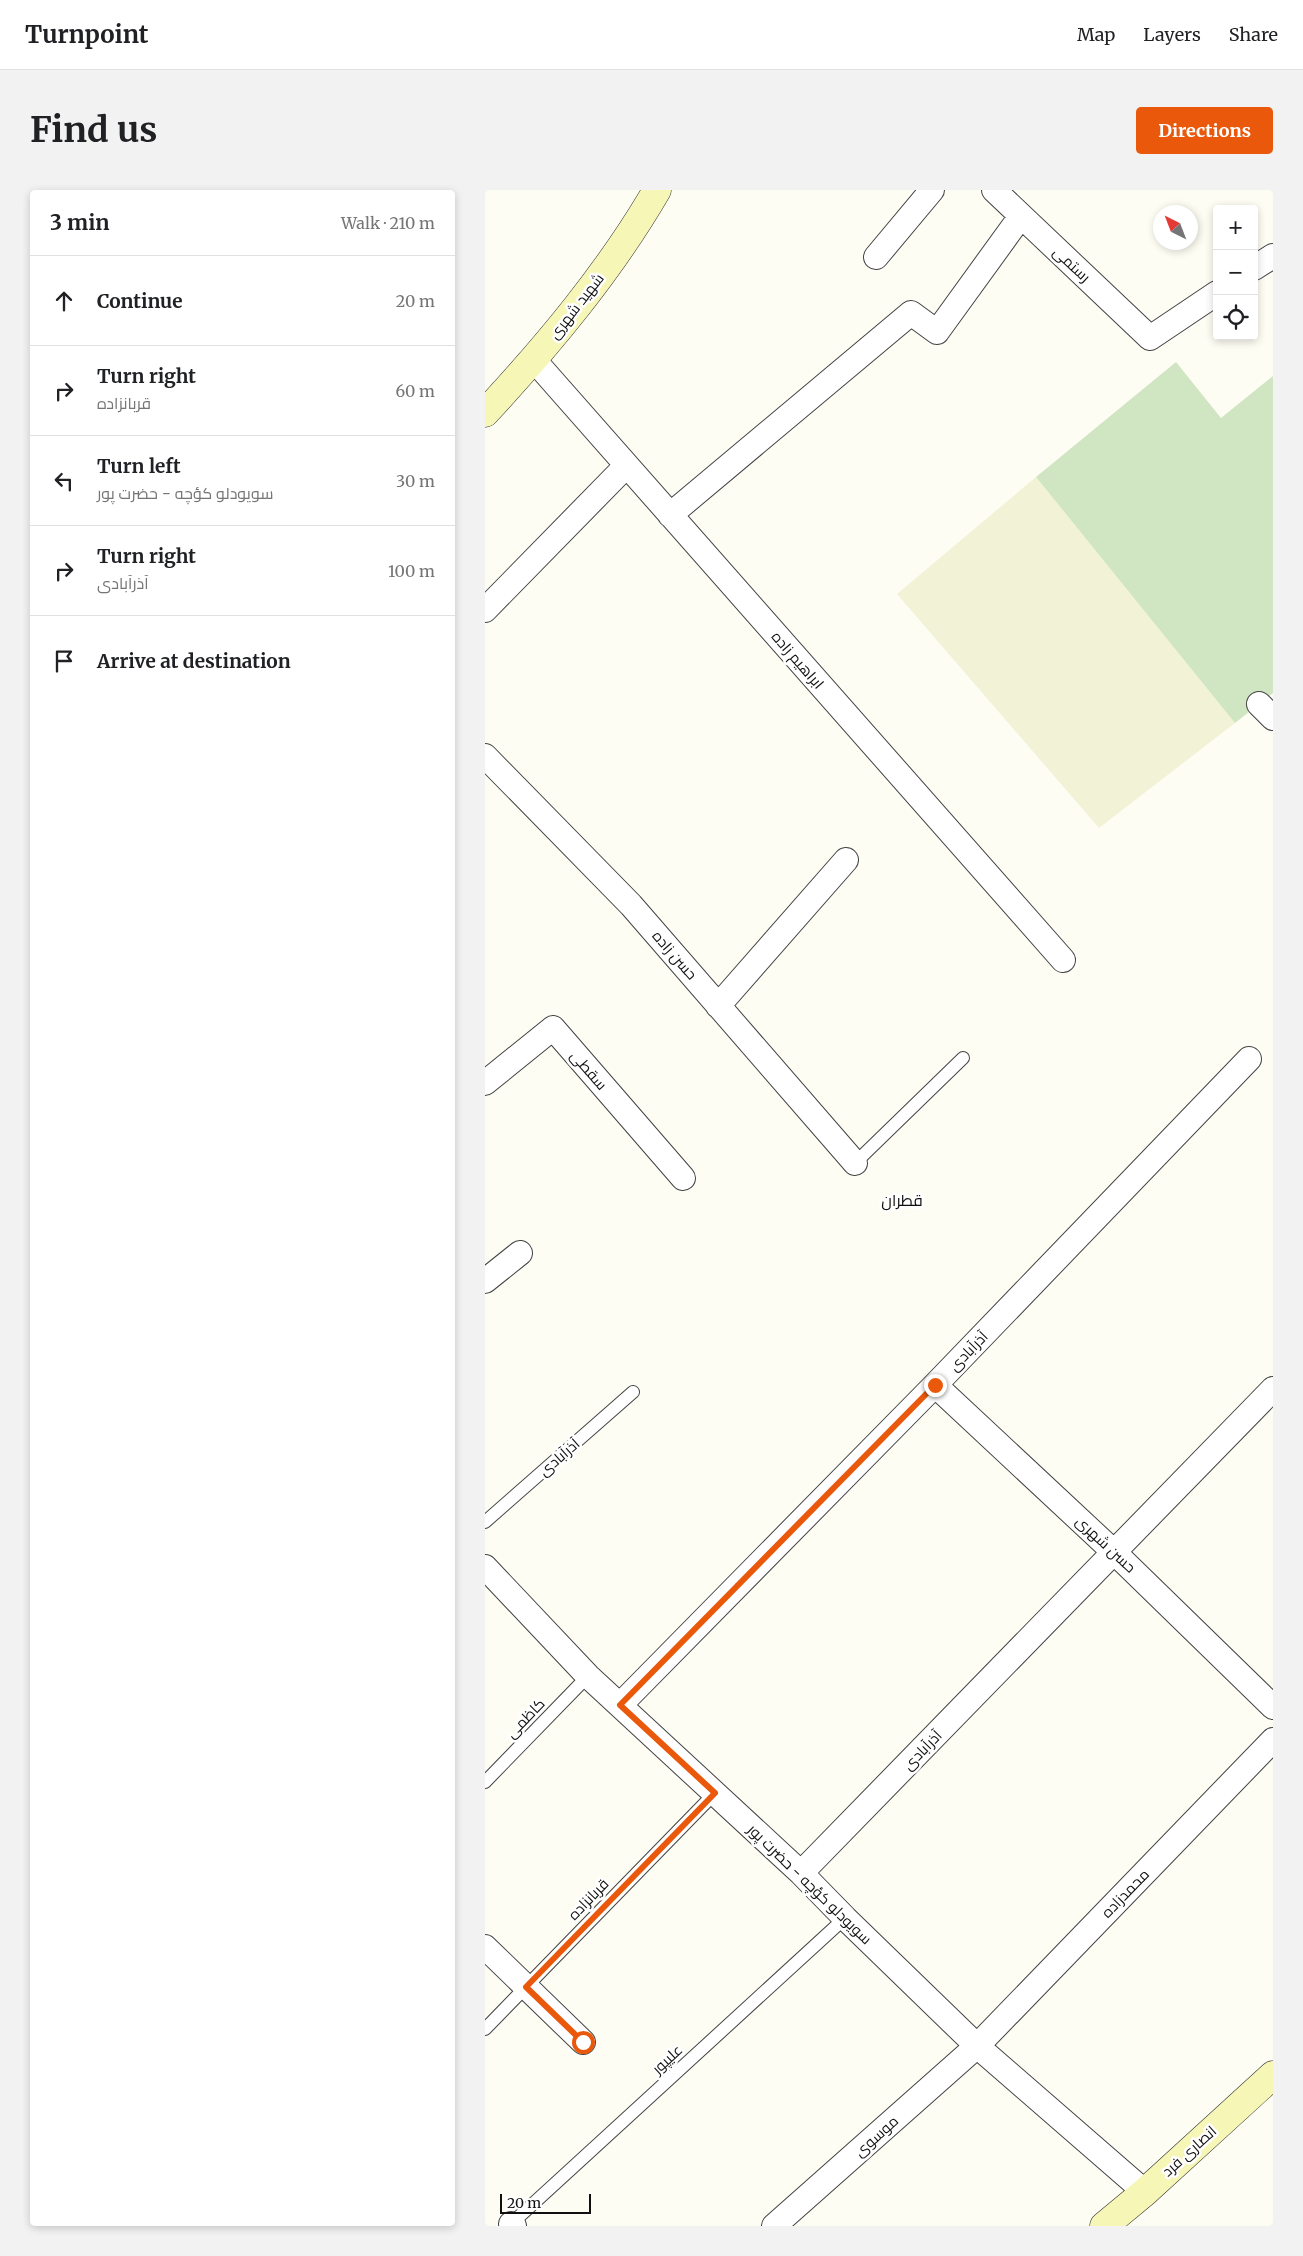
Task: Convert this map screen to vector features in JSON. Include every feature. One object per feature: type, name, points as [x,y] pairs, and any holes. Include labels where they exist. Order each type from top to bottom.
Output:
[{"type":"main road","name":"شهید شهری","points":[[485,413],[534,360],[631,234],[657,190]]},
{"type":"main road","name":"انصاری فرد","points":[[1105,2226],[1273,2075]]},
{"type":"street","points":[[876,257],[932,190]]},
{"type":"street","name":"رستمی","points":[[994,190],[1150,338],[1214,295]]},
{"type":"street","points":[[670,515],[911,313],[937,332],[1021,216]]},
{"type":"street","points":[[1258,265],[1273,256]]},
{"type":"street","name":"ابراهیم زاده","points":[[534,360],[1063,960]]},
{"type":"street","points":[[485,610],[627,466]]},
{"type":"street","name":"حسن زاده","points":[[485,756],[631,905],[855,1163]]},
{"type":"street","points":[[718,1006],[846,860]]},
{"type":"street","name":"سقطی","points":[[485,1083],[553,1028],[683,1178]]},
{"type":"street","name":"آذرآبادی","points":[[620,1705],[935,1385],[1249,1059]]},
{"type":"street","points":[[485,1281],[520,1253]]},
{"type":"street","name":"حسن شهری","points":[[935,1385],[1115,1552],[1273,1707]]},
{"type":"street","name":"آذرآبادی","points":[[801,1873],[1273,1389]]},
{"type":"street","name":"سویودلو کؤچه - حضرت پور","points":[[485,1567],[588,1676],[801,1873],[977,2046],[1145,2192]]},
{"type":"street","name":"محمدزاده","points":[[977,2046],[1273,1740]]},
{"type":"street","points":[[485,1947],[583,2042]]},
{"type":"street","name":"موسوی","points":[[774,2226],[977,2046]]},
{"type":"lane","points":[[855,1163],[963,1058]]},
{"type":"lane","name":"آذرآبادی","points":[[485,1522],[633,1392]]},
{"type":"lane","name":"کاظمی","points":[[485,1782],[588,1676]]},
{"type":"lane","name":"قربانزاده","points":[[485,2029],[715,1793]]},
{"type":"lane","name":"علیپور","points":[[512,2225],[845,1918]]},
{"type":"green space","points":[[1176,362],[1221,418],[1273,376],[1273,693],[1235,723],[1036,477]]},
{"type":"green space","points":[[1036,477],[1235,723],[1099,828],[897,594]]},
{"type":"district","name":"قطران","points":[[902,1200]]},
{"type":"route","points":[[583,2042],[526,1987],[715,1793],[620,1705],[935,1385]]}]
